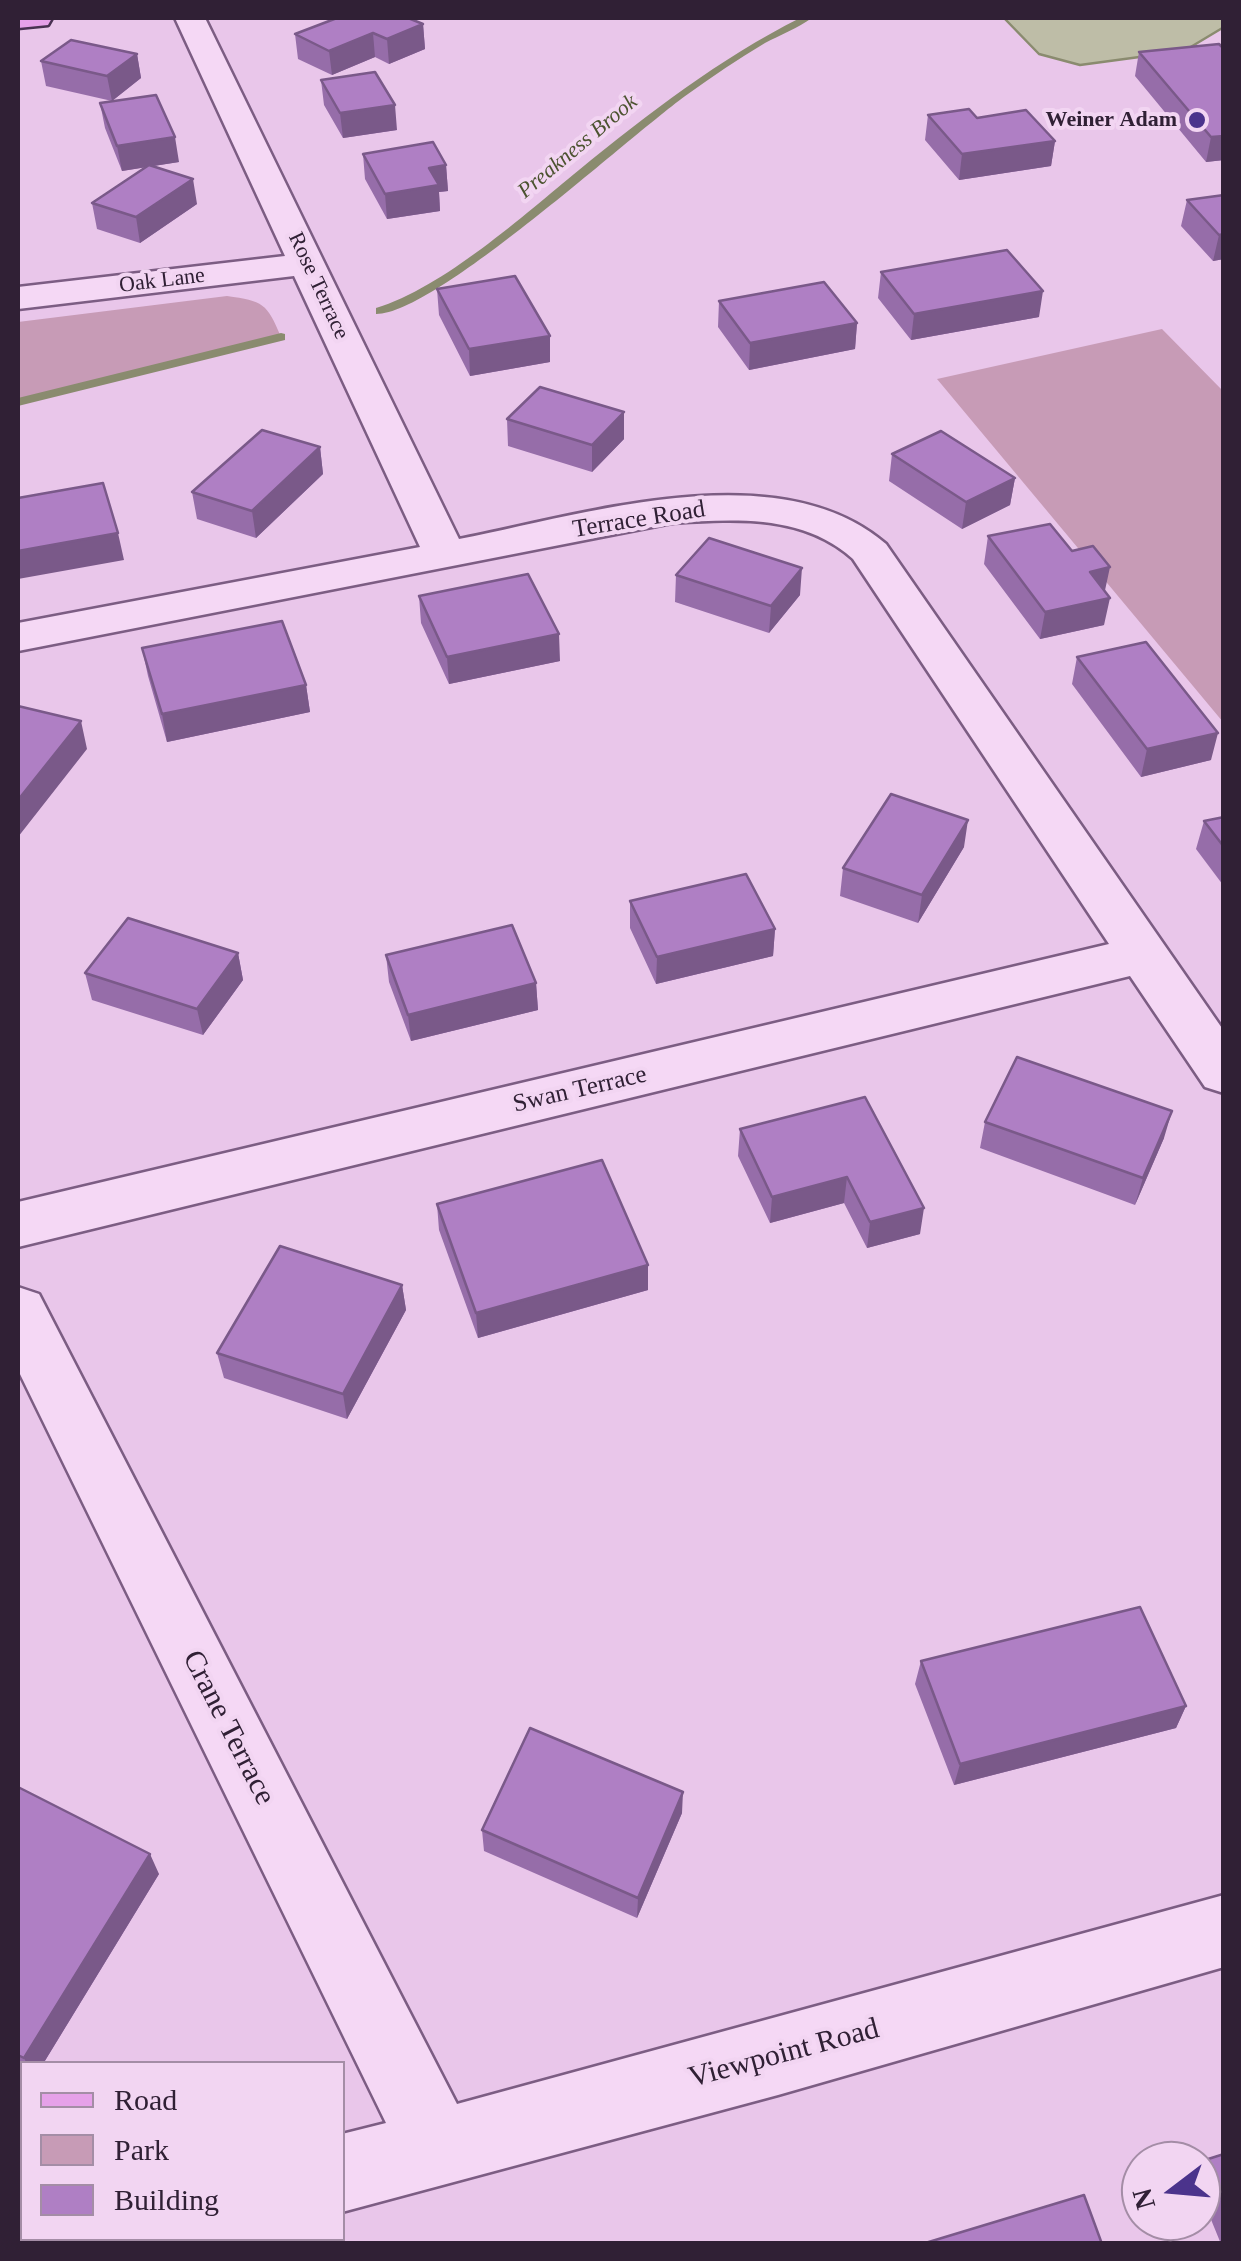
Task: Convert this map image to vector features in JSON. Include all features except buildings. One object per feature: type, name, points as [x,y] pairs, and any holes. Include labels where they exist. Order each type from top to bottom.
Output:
[{"type":"main road","points":[[18,20],[37,18]]},
{"type":"street","name":"Rose Terrace","points":[[190,18],[444,555]]},
{"type":"street","name":"Oak Lane","points":[[18,298],[307,264]]},
{"type":"street","name":"Terrace Road","points":[[18,637],[672,511],[718,507],[775,511],[837,528],[864,544],[880,564],[884,578],[1224,1073]]},
{"type":"street","name":"Swan Terrace","points":[[18,1224],[1142,954]]},
{"type":"street","name":"Crane Terrace","points":[[18,1310],[438,2146]]},
{"type":"street","name":"Viewpoint Road","points":[[345,2172],[778,2057],[1224,1931]]},
{"type":"green space","points":[[227,296],[262,306],[281,337],[18,402],[18,322]]},
{"type":"green space","points":[[1162,329],[1223,391],[1223,722],[937,379]]},
{"type":"shaded area","points":[[1004,18],[1223,18],[1224,27],[1184,51],[1080,65],[1039,54]]},
{"type":"waterway","name":"Preakness Brook","points":[[380,311],[435,285],[720,66],[807,18]]},
{"type":"waterway","name":"Preakness Brook","points":[[18,402],[281,337]]},
{"type":"place","name":"Weiner Adam","points":[[1197,120]]}]
